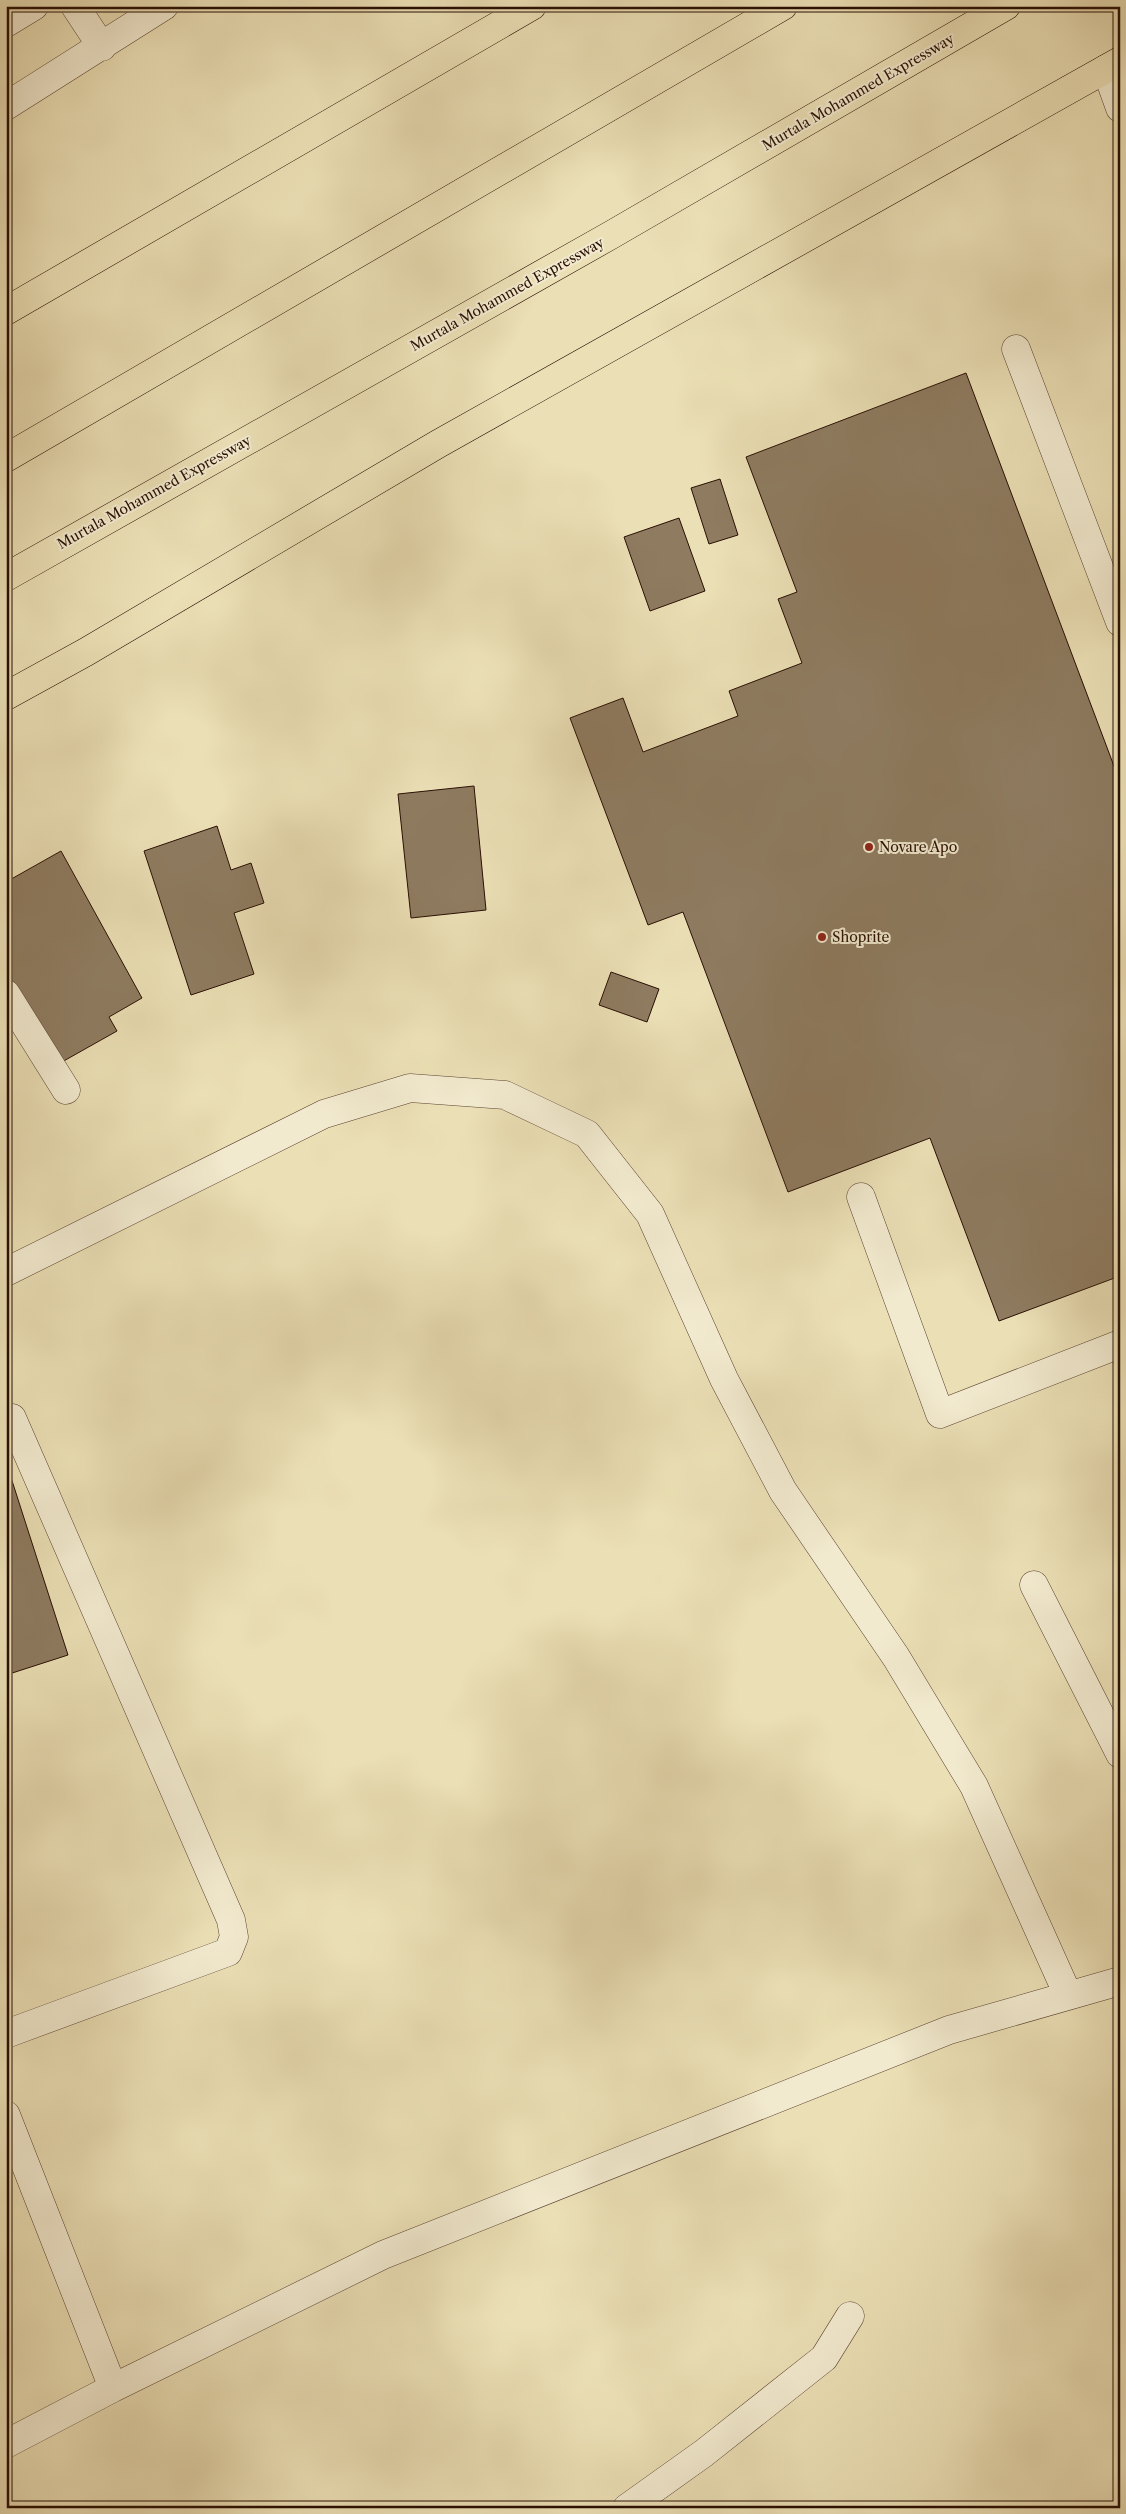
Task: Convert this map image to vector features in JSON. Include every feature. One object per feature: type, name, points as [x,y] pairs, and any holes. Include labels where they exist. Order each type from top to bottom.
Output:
[{"type":"main road","points":[[6,311],[532,6]]},
{"type":"main road","points":[[6,458],[782,6]]},
{"type":"main road","name":"Murtala Mohammed Expressway","points":[[6,577],[611,235],[1006,6]]},
{"type":"main road","points":[[6,696],[86,652],[438,444],[1113,65]]},
{"type":"street","points":[[6,24],[34,6]]},
{"type":"street","points":[[75,6],[102,46]]},
{"type":"street","points":[[6,106],[164,6]]},
{"type":"street","points":[[1113,65],[1120,108]]},
{"type":"street","points":[[1016,349],[1120,622]]},
{"type":"street","points":[[6,994],[66,1090]]},
{"type":"street","points":[[6,1272],[324,1114],[410,1088],[505,1095],[587,1134],[650,1214],[724,1379],[783,1491],[896,1656],[974,1786],[1068,1995]]},
{"type":"street","points":[[861,1197],[940,1414],[1120,1344]]},
{"type":"street","points":[[6,2034],[228,1952],[234,1937],[232,1920],[12,1418]]},
{"type":"street","points":[[1034,1585],[1120,1754]]},
{"type":"street","points":[[6,2444],[113,2388],[384,2256],[949,2030],[1120,1981]]},
{"type":"street","points":[[6,2115],[113,2388]]},
{"type":"street","points":[[627,2508],[712,2447],[824,2358],[850,2316]]},
{"type":"building","name":"Novare Apo","points":[[966,373],[1120,782],[1120,1276],[999,1321],[930,1138],[788,1192],[683,912],[648,925],[570,718],[623,698],[643,752],[738,716],[729,691],[802,663],[778,599],[797,592],[746,457]]},
{"type":"building","points":[[720,479],[738,535],[709,544],[691,488]]},
{"type":"building","points":[[679,518],[705,591],[650,611],[624,537]]},
{"type":"building","points":[[474,786],[486,910],[411,918],[398,794]]},
{"type":"building","points":[[217,826],[231,870],[251,863],[264,903],[234,913],[254,974],[191,995],[144,851]]},
{"type":"building","points":[[61,851],[142,998],[109,1017],[117,1031],[53,1067],[6,984],[6,882]]},
{"type":"building","points":[[611,972],[659,989],[647,1022],[599,1005]]},
{"type":"building","points":[[6,1462],[68,1655],[6,1675]]},
{"type":"place","name":"Novare Apo","points":[[869,847]]},
{"type":"place","name":"Shoprite","points":[[822,937]]}]
